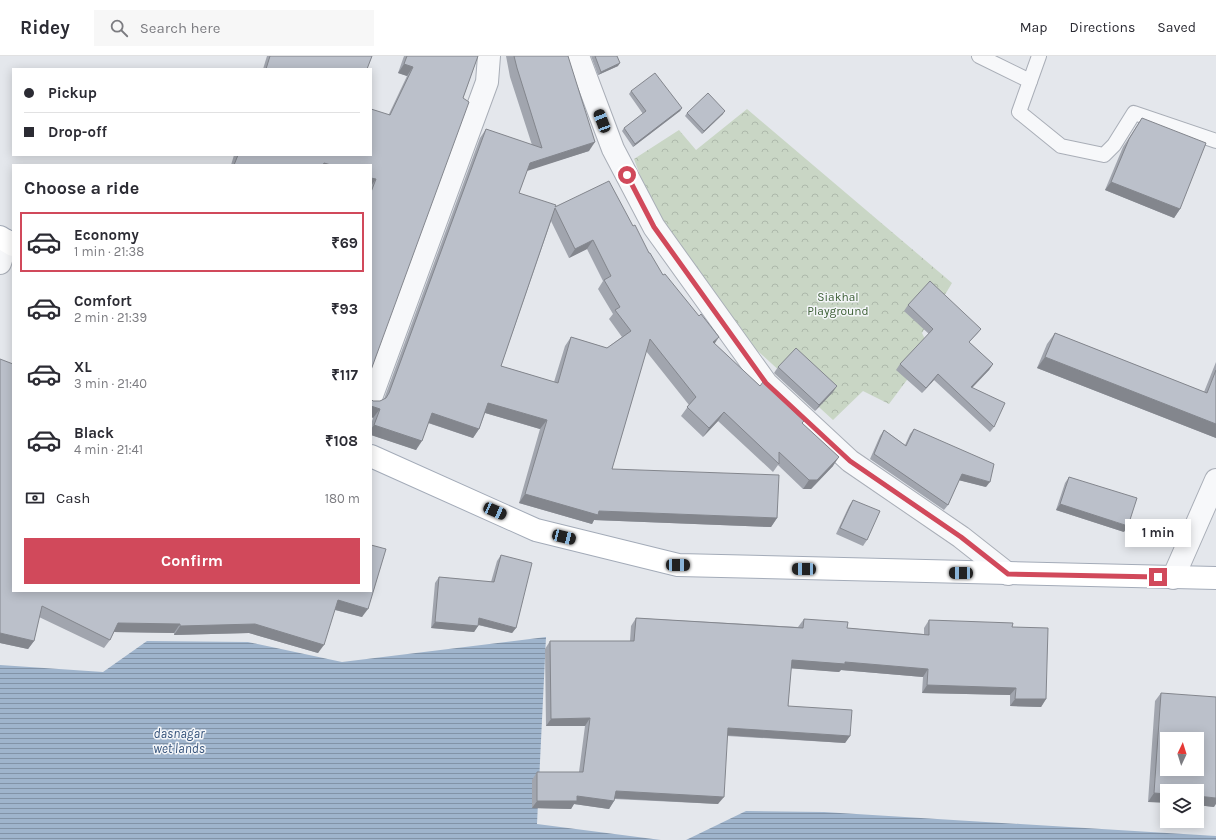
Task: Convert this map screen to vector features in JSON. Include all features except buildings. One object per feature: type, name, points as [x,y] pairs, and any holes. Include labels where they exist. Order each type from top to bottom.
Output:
[{"type":"main road","points":[[372,456],[536,530],[678,565],[1216,578]]},
{"type":"street","points":[[372,395],[487,82],[489,56]]},
{"type":"street","points":[[578,56],[613,149],[654,227],[766,383],[850,461],[961,537],[1008,574]]},
{"type":"street","points":[[0,263],[7,241]]},
{"type":"street","points":[[1173,578],[1216,480]]},
{"type":"lane","points":[[979,56],[1030,81]]},
{"type":"lane","points":[[1039,56],[1018,112],[1061,146],[1104,156],[1114,145],[1134,113],[1216,141]]},
{"type":"green space","name":"Siakhal Playground","points":[[747,109],[952,283],[922,333],[930,349],[889,404],[863,391],[833,420],[748,342],[651,205],[634,159],[679,130],[696,150]]},
{"type":"water","name":"dasnagar wet lands","points":[[546,637],[537,824],[661,840],[0,840],[0,665],[103,672],[147,641],[248,642],[342,662]]},
{"type":"water","points":[[746,811],[824,812],[1216,836],[1216,840],[686,840]]},
{"type":"route","points":[[627,175],[654,227],[766,383],[850,461],[961,537],[1008,574],[1158,577]]}]
